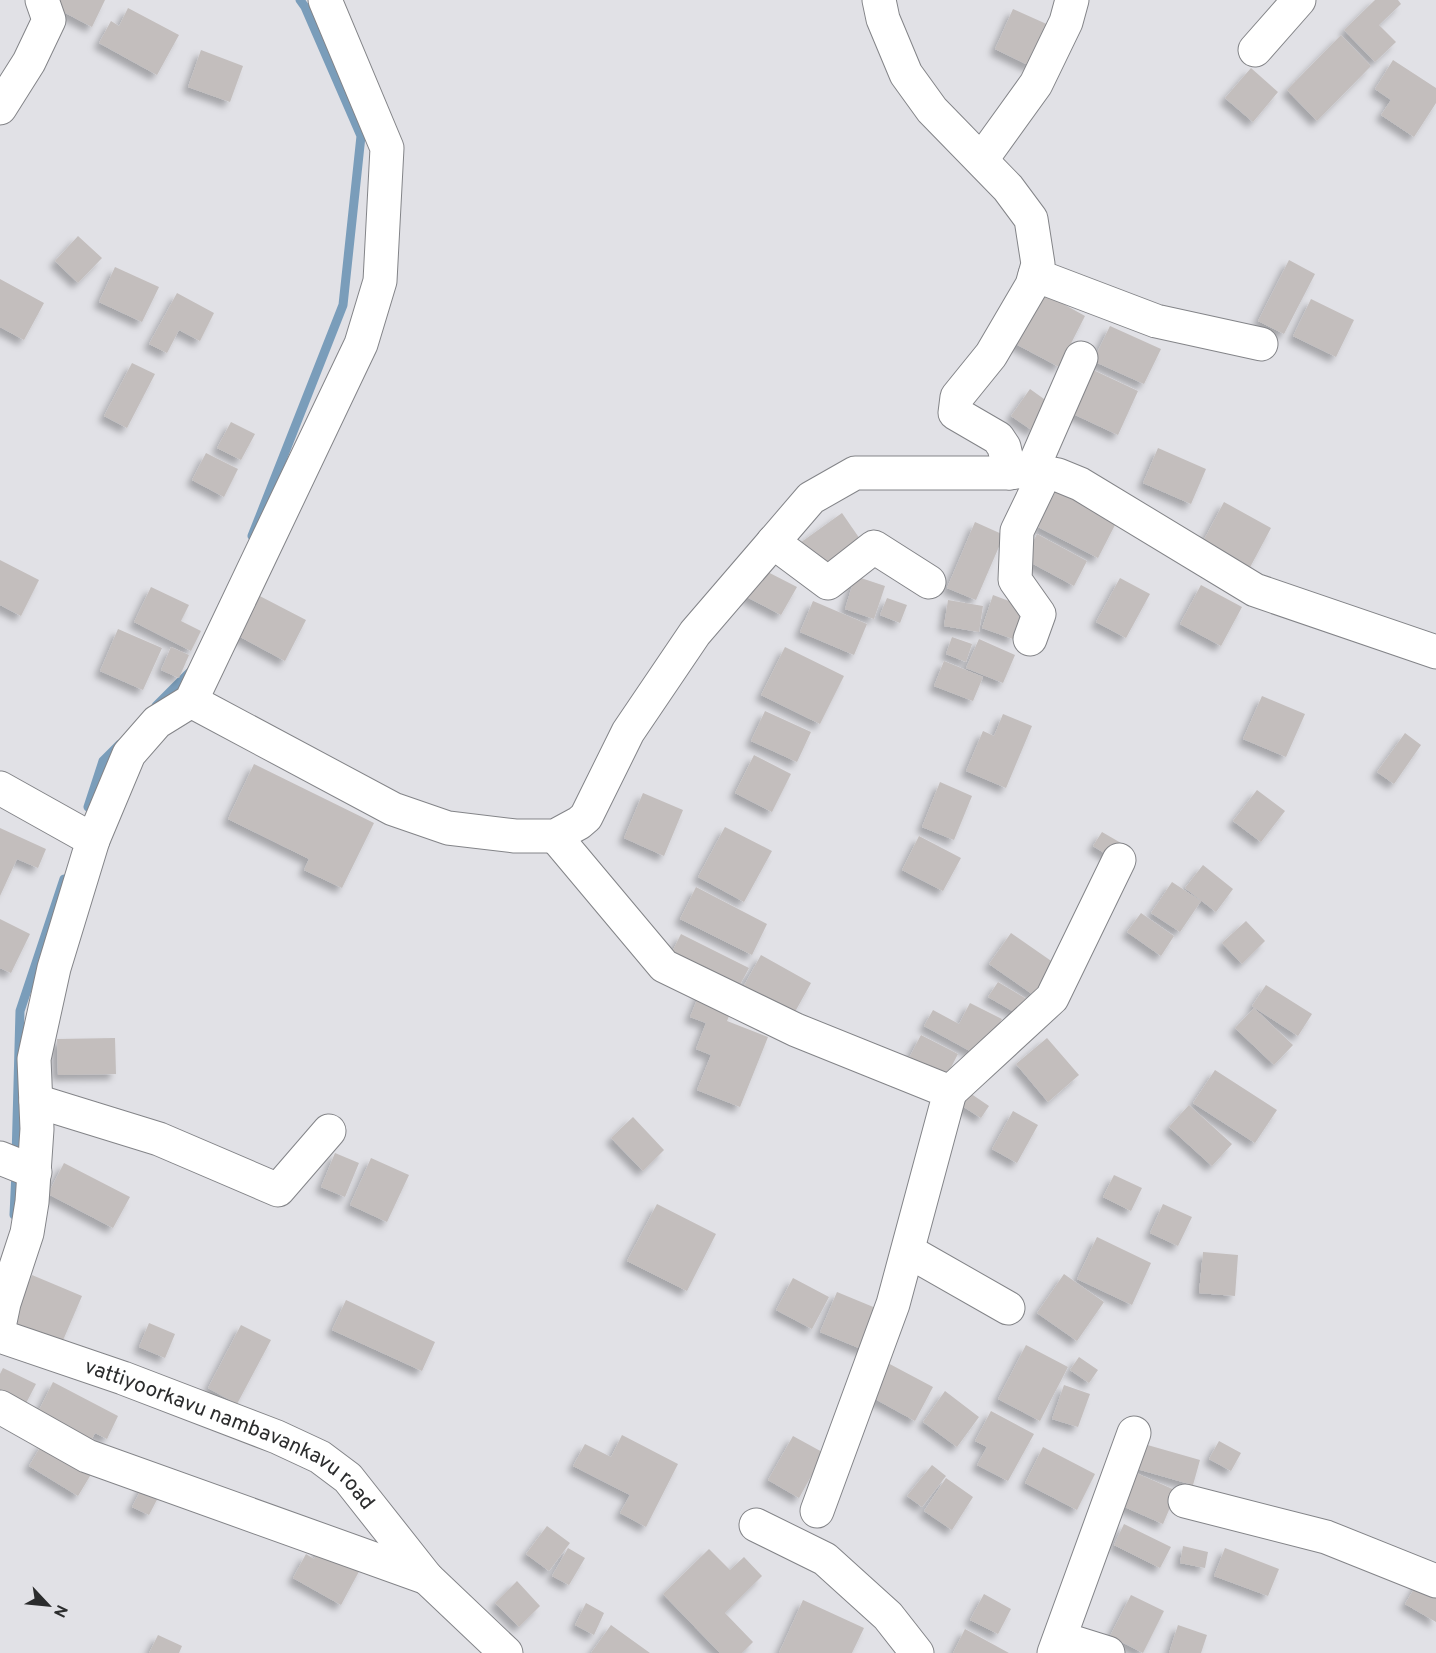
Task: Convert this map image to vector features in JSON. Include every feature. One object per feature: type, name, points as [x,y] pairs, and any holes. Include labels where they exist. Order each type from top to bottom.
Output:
[{"type":"street","points":[[0,108],[29,62],[49,20],[42,0]]},
{"type":"street","points":[[0,1322],[27,1233],[37,1130],[34,1059],[36,1047],[54,968],[93,840],[129,754],[157,722],[190,700],[361,344],[380,281],[387,148],[325,0]]},
{"type":"street","points":[[879,0],[883,19],[906,74],[932,110],[982,159],[1032,219],[1038,264],[1032,285],[991,355],[957,397],[955,412],[999,438],[1004,447],[1029,472]]},
{"type":"street","points":[[982,159],[1036,84],[1066,22],[1072,0]]},
{"type":"street","points":[[1255,50],[1299,0]]},
{"type":"street","points":[[1035,275],[1156,321],[1261,344]]},
{"type":"street","points":[[1030,639],[1039,614],[1015,580],[1017,531],[1029,472],[1081,358]]},
{"type":"street","points":[[190,700],[393,809],[448,828],[515,836],[555,836],[586,817],[628,732],[688,643],[811,498],[855,474],[1029,472],[1058,475],[1080,484],[1256,590],[1436,652]]},
{"type":"street","points":[[773,542],[828,584],[874,547],[929,582]]},
{"type":"street","points":[[0,788],[93,840]]},
{"type":"street","points":[[555,836],[664,966],[796,1030],[950,1092]]},
{"type":"street","points":[[817,1511],[893,1304],[950,1092],[1052,998],[1119,860]]},
{"type":"street","points":[[36,1101],[159,1139],[278,1190],[329,1131]]},
{"type":"street","points":[[0,1158],[34,1172]]},
{"type":"street","points":[[908,1251],[1008,1308]]},
{"type":"street","name":"vattiyoorkavu nambavankavu road","points":[[0,1336],[134,1382],[277,1437],[320,1457],[348,1478],[427,1578],[506,1653]]},
{"type":"street","name":"vattiyoorkavu nambavankavu road","points":[[0,1407],[87,1456],[427,1578]]},
{"type":"street","points":[[1108,1653],[1057,1646],[1134,1433]]},
{"type":"street","points":[[1185,1501],[1326,1537],[1436,1581]]},
{"type":"street","points":[[756,1525],[825,1559],[888,1616],[917,1653]]},
{"type":"building","points":[[56,0],[105,0],[92,27],[52,6]]},
{"type":"building","points":[[1375,0],[1398,0],[1401,4],[1379,25],[1396,42],[1375,62],[1344,30]]},
{"type":"building","points":[[128,8],[179,35],[157,75],[99,43],[111,21],[119,26]]},
{"type":"building","points":[[1013,9],[1051,26],[1032,67],[995,49]]},
{"type":"building","points":[[1341,35],[1371,66],[1317,121],[1287,90]]},
{"type":"building","points":[[201,50],[243,66],[230,102],[188,87]]},
{"type":"building","points":[[1393,60],[1436,88],[1436,103],[1414,137],[1381,115],[1391,100],[1375,89]]},
{"type":"building","points":[[1251,68],[1278,92],[1253,122],[1225,98]]},
{"type":"building","points":[[78,236],[102,258],[78,283],[55,261]]},
{"type":"building","points":[[1289,260],[1315,274],[1284,334],[1258,321]]},
{"type":"building","points":[[115,267],[159,287],[142,322],[99,302]]},
{"type":"building","points":[[0,279],[44,303],[24,340],[0,327]]},
{"type":"building","points":[[1040,291],[1085,316],[1059,367],[1012,342]]},
{"type":"building","points":[[177,293],[214,313],[200,341],[179,330],[167,353],[149,344]]},
{"type":"building","points":[[1311,299],[1354,320],[1336,357],[1293,336]]},
{"type":"building","points":[[1110,326],[1161,349],[1144,384],[1093,361]]},
{"type":"building","points":[[132,363],[155,374],[127,428],[104,416]]},
{"type":"building","points":[[1091,369],[1138,391],[1118,435],[1071,413]]},
{"type":"building","points":[[1030,389],[1051,404],[1033,431],[1011,416]]},
{"type":"building","points":[[231,422],[255,434],[241,460],[217,448]]},
{"type":"building","points":[[1158,448],[1206,469],[1191,504],[1143,483]]},
{"type":"building","points":[[206,453],[238,469],[224,497],[192,480]]},
{"type":"building","points":[[1056,490],[1117,521],[1098,558],[1038,527]]},
{"type":"building","points":[[1224,502],[1271,528],[1247,573],[1200,547]]},
{"type":"building","points":[[842,513],[862,542],[820,572],[800,543]]},
{"type":"building","points":[[975,522],[1004,535],[976,600],[947,588]]},
{"type":"building","points":[[1037,534],[1087,561],[1074,586],[1024,559]]},
{"type":"building","points":[[0,560],[39,580],[21,616],[0,605]]},
{"type":"building","points":[[758,567],[797,587],[781,615],[743,595]]},
{"type":"building","points":[[855,576],[885,586],[874,619],[845,609]]},
{"type":"building","points":[[1120,578],[1150,594],[1126,638],[1096,622]]},
{"type":"building","points":[[1201,585],[1242,607],[1221,646],[1180,624]]},
{"type":"building","points":[[151,587],[189,605],[181,621],[201,631],[191,651],[134,622]]},
{"type":"building","points":[[252,592],[306,620],[285,661],[231,632]]},
{"type":"building","points":[[993,595],[1025,607],[1013,639],[982,628]]},
{"type":"building","points":[[887,598],[907,605],[900,623],[880,615]]},
{"type":"building","points":[[948,600],[983,606],[979,632],[944,626]]},
{"type":"building","points":[[813,601],[867,624],[854,655],[800,632]]},
{"type":"building","points":[[118,629],[162,648],[143,690],[100,671]]},
{"type":"building","points":[[952,637],[972,644],[966,662],[946,654]]},
{"type":"building","points":[[979,639],[1015,655],[1003,683],[966,668]]},
{"type":"building","points":[[171,647],[189,655],[179,678],[161,670]]},
{"type":"building","points":[[785,647],[844,676],[820,724],[761,695]]},
{"type":"building","points":[[944,661],[983,677],[973,701],[934,686]]},
{"type":"building","points":[[1262,696],[1305,714],[1286,757],[1243,739]]},
{"type":"building","points":[[765,711],[811,732],[797,762],[751,741]]},
{"type":"building","points":[[1003,714],[1032,726],[1006,788],[966,771],[983,731],[994,736]]},
{"type":"building","points":[[1405,733],[1421,745],[1394,784],[1377,772]]},
{"type":"building","points":[[754,755],[791,774],[772,812],[735,793]]},
{"type":"building","points":[[254,764],[374,823],[342,888],[304,870],[309,859],[228,819]]},
{"type":"building","points":[[940,782],[972,796],[954,840],[922,827]]},
{"type":"building","points":[[1257,790],[1285,811],[1261,842],[1233,821]]},
{"type":"building","points":[[643,793],[683,810],[664,856],[624,838]]},
{"type":"building","points":[[725,827],[772,851],[744,902],[698,877]]},
{"type":"building","points":[[0,828],[46,849],[38,868],[17,859],[0,896]]},
{"type":"building","points":[[1102,832],[1121,843],[1112,858],[1093,846]]},
{"type":"building","points":[[919,836],[961,858],[943,891],[902,870]]},
{"type":"building","points":[[1203,865],[1233,889],[1216,912],[1185,888]]},
{"type":"building","points":[[1172,882],[1201,901],[1180,932],[1151,913]]},
{"type":"building","points":[[696,887],[767,924],[752,955],[680,919]]},
{"type":"building","points":[[1141,913],[1174,936],[1161,956],[1127,932]]},
{"type":"building","points":[[0,919],[30,934],[11,973],[0,968]]},
{"type":"building","points":[[1246,921],[1265,941],[1242,964],[1222,943]]},
{"type":"building","points":[[1011,933],[1057,965],[1035,996],[989,964]]},
{"type":"building","points":[[681,934],[749,968],[736,992],[669,958]]},
{"type":"building","points":[[761,955],[811,983],[791,1019],[741,991]]},
{"type":"building","points":[[998,982],[1030,1001],[1021,1016],[988,997]]},
{"type":"building","points":[[1266,985],[1312,1014],[1298,1036],[1252,1006]]},
{"type":"building","points":[[701,990],[734,1003],[727,1021],[768,1037],[740,1107],[697,1090],[711,1055],[696,1049],[706,1023],[690,1017]]},
{"type":"building","points":[[970,1003],[1002,1019],[981,1057],[924,1026],[933,1010],[959,1024]]},
{"type":"building","points":[[1254,1008],[1293,1045],[1274,1065],[1235,1028]]},
{"type":"building","points":[[921,1035],[958,1054],[946,1077],[909,1058]]},
{"type":"building","points":[[115,1038],[116,1074],[58,1075],[57,1039]]},
{"type":"building","points":[[1047,1038],[1079,1075],[1048,1102],[1016,1064]]},
{"type":"building","points":[[1215,1070],[1277,1110],[1255,1143],[1193,1103]]},
{"type":"building","points":[[967,1091],[989,1106],[981,1118],[959,1104]]},
{"type":"building","points":[[1189,1105],[1232,1144],[1212,1166],[1169,1127]]},
{"type":"building","points":[[1013,1111],[1038,1125],[1017,1163],[992,1149]]},
{"type":"building","points":[[633,1117],[664,1150],[643,1171],[611,1138]]},
{"type":"building","points":[[335,1153],[359,1163],[345,1197],[321,1187]]},
{"type":"building","points":[[371,1158],[409,1175],[387,1222],[350,1205]]},
{"type":"building","points":[[64,1163],[130,1197],[113,1228],[48,1194]]},
{"type":"building","points":[[1114,1175],[1142,1188],[1131,1211],[1103,1197]]},
{"type":"building","points":[[657,1204],[716,1234],[687,1291],[627,1261]]},
{"type":"building","points":[[1163,1204],[1192,1217],[1178,1246],[1150,1233]]},
{"type":"building","points":[[1097,1237],[1151,1263],[1132,1305],[1077,1279]]},
{"type":"building","points":[[1203,1252],[1238,1255],[1235,1296],[1199,1293]]},
{"type":"building","points":[[1064,1274],[1104,1302],[1077,1341],[1037,1313]]},
{"type":"building","points":[[32,1275],[82,1296],[61,1345],[11,1324]]},
{"type":"building","points":[[793,1278],[829,1297],[812,1329],[776,1310]]},
{"type":"building","points":[[837,1292],[883,1311],[866,1351],[820,1332]]},
{"type":"building","points":[[346,1300],[435,1342],[422,1371],[332,1330]]},
{"type":"building","points":[[149,1323],[175,1334],[165,1358],[139,1347]]},
{"type":"building","points":[[241,1325],[271,1340],[237,1404],[208,1388]]},
{"type":"building","points":[[1026,1345],[1068,1367],[1040,1421],[998,1399]]},
{"type":"building","points":[[1079,1357],[1098,1370],[1089,1383],[1070,1370]]},
{"type":"building","points":[[884,1361],[933,1387],[915,1421],[866,1394]]},
{"type":"building","points":[[3,1368],[36,1384],[23,1409],[0,1397],[0,1374]]},
{"type":"building","points":[[53,1382],[118,1416],[107,1439],[95,1433],[87,1449],[33,1422]]},
{"type":"building","points":[[1064,1385],[1090,1394],[1078,1427],[1052,1419]]},
{"type":"building","points":[[945,1391],[979,1417],[957,1447],[923,1422]]},
{"type":"building","points":[[991,1411],[1034,1434],[1008,1481],[977,1465],[987,1447],[975,1441]]},
{"type":"building","points":[[622,1435],[678,1464],[646,1527],[620,1513],[630,1495],[573,1466],[585,1444],[611,1457]]},
{"type":"building","points":[[793,1436],[824,1453],[799,1498],[768,1480]]},
{"type":"building","points":[[44,1441],[93,1471],[78,1496],[29,1466]]},
{"type":"building","points":[[1219,1441],[1241,1453],[1231,1471],[1209,1459]]},
{"type":"building","points":[[1144,1444],[1200,1460],[1193,1485],[1137,1469]]},
{"type":"building","points":[[1043,1447],[1095,1474],[1077,1510],[1025,1483]]},
{"type":"building","points":[[932,1465],[946,1476],[922,1507],[907,1496]]},
{"type":"building","points":[[1134,1472],[1177,1491],[1163,1524],[1120,1505]]},
{"type":"building","points":[[946,1478],[973,1497],[952,1530],[924,1511]]},
{"type":"building","points":[[146,1480],[163,1488],[149,1515],[132,1507]]},
{"type":"building","points":[[1124,1524],[1171,1547],[1160,1568],[1114,1545]]},
{"type":"building","points":[[547,1526],[570,1543],[549,1571],[526,1554]]},
{"type":"building","points":[[323,1543],[363,1564],[341,1605],[293,1578],[306,1554],[314,1559]]},
{"type":"building","points":[[1183,1546],[1208,1552],[1205,1568],[1180,1563]]},
{"type":"building","points":[[568,1548],[585,1558],[569,1585],[552,1576]]},
{"type":"building","points":[[1225,1548],[1279,1569],[1268,1596],[1214,1576]]},
{"type":"building","points":[[709,1549],[730,1570],[744,1557],[762,1576],[725,1613],[753,1642],[742,1653],[720,1653],[663,1594]]},
{"type":"building","points":[[1420,1579],[1436,1588],[1436,1622],[1405,1604]]},
{"type":"building","points":[[517,1581],[540,1606],[519,1627],[495,1603]]},
{"type":"building","points":[[984,1594],[1011,1609],[998,1634],[970,1620]]},
{"type":"building","points":[[1131,1595],[1164,1611],[1143,1653],[1110,1636]]},
{"type":"building","points":[[803,1600],[864,1628],[852,1653],[779,1653]]},
{"type":"building","points":[[586,1603],[604,1613],[594,1635],[575,1625]]},
{"type":"building","points":[[611,1625],[650,1653],[591,1653]]},
{"type":"building","points":[[1178,1625],[1207,1635],[1201,1653],[1169,1653]]},
{"type":"building","points":[[965,1629],[1009,1653],[953,1653]]},
{"type":"building","points":[[158,1635],[182,1646],[179,1653],[149,1653]]},
{"type":"waterway","points":[[252,536],[343,305],[361,136],[300,0]]},
{"type":"waterway","points":[[156,706],[191,671]]},
{"type":"waterway","points":[[88,807],[103,761],[120,744]]},
{"type":"waterway","points":[[16,1158],[20,1011],[64,879]]},
{"type":"waterway","points":[[14,1215],[16,1172]]}]
